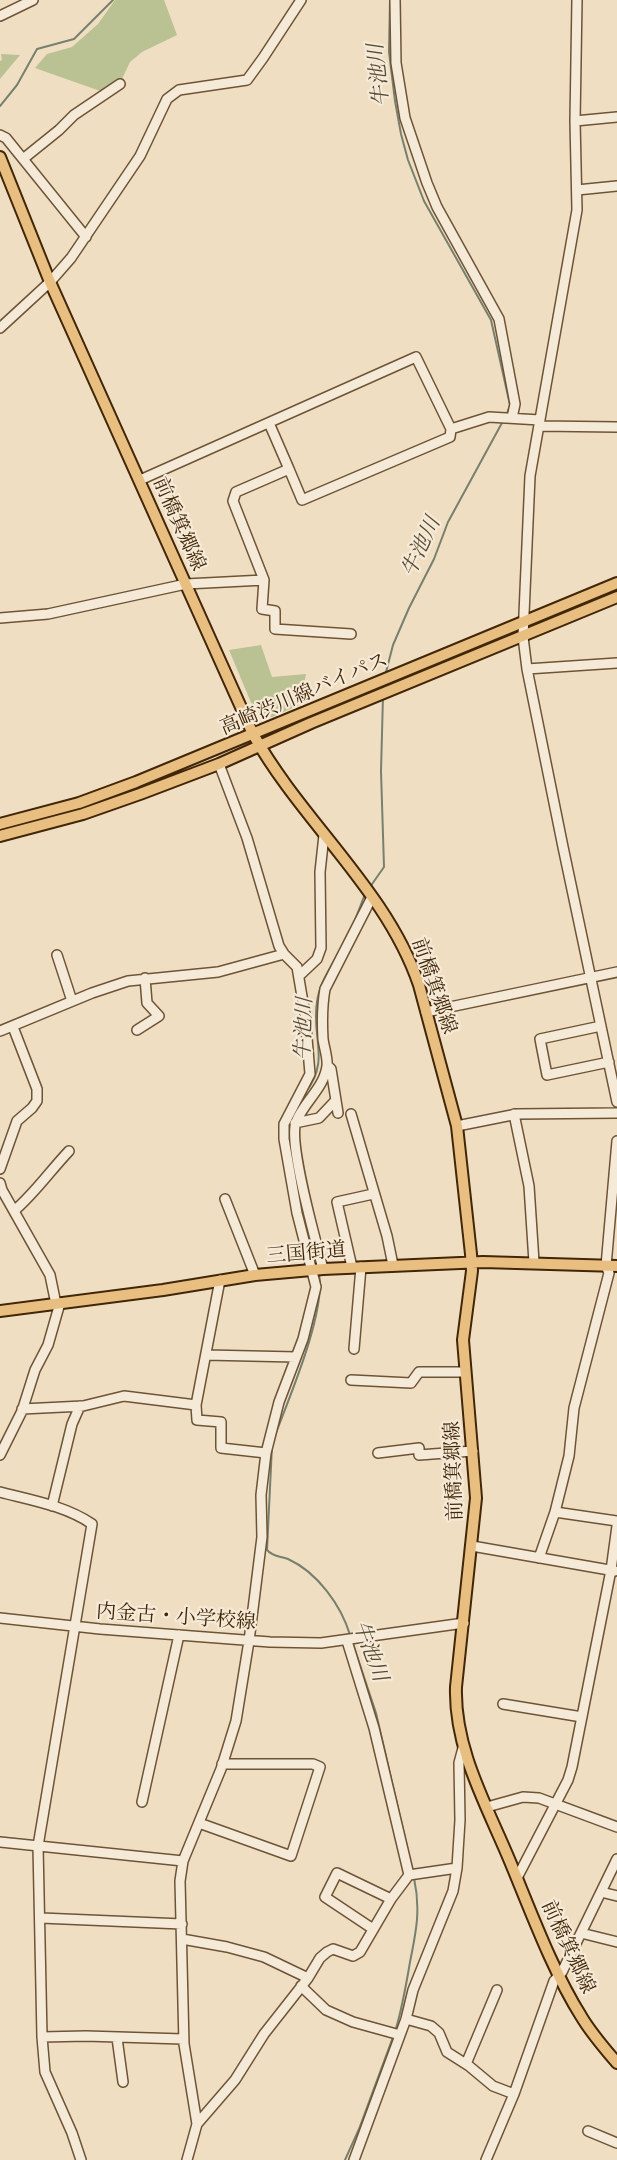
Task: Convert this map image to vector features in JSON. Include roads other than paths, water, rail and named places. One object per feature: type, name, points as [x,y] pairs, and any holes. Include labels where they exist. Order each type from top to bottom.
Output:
[{"type":"main road","name":"前橋箕郷線","points":[[0,157],[50,282],[253,734],[289,790],[394,929],[411,963],[457,1126],[472,1262],[463,1340],[476,1498],[456,1696],[457,1716],[463,1748],[560,1976],[581,2016],[617,2063]]},
{"type":"main road","name":"高崎渋川線バイパス","points":[[0,824],[79,803],[378,683],[617,583]]},
{"type":"main road","name":"高崎渋川線バイパス","points":[[0,836],[83,814],[140,795],[617,597]]},
{"type":"main road","name":"三国街道","points":[[0,1311],[163,1290],[255,1275],[318,1269],[472,1262],[611,1266]]},
{"type":"street","points":[[0,16],[33,0]]},
{"type":"street","points":[[0,328],[50,282],[71,258],[140,156],[167,99],[179,90],[187,88],[211,87],[247,80],[302,0]]},
{"type":"street","points":[[395,0],[396,63],[405,118],[437,207],[499,319],[515,404],[507,418]]},
{"type":"street","points":[[577,0],[575,121],[577,210],[528,494],[523,637],[527,669],[617,1102]]},
{"type":"street","points":[[23,159],[74,115],[120,84]]},
{"type":"street","points":[[575,121],[617,117]]},
{"type":"street","points":[[0,135],[6,138],[86,237]]},
{"type":"street","points":[[577,190],[617,186]]},
{"type":"street","points":[[140,480],[416,357],[451,429],[450,437],[302,500],[269,423]]},
{"type":"street","points":[[451,429],[481,418],[617,427]]},
{"type":"street","points":[[289,469],[236,492],[233,501],[264,580],[262,609],[275,611],[275,629],[351,634]]},
{"type":"street","points":[[0,618],[48,614],[186,584],[264,580]]},
{"type":"street","points":[[527,669],[617,663]]},
{"type":"street","points":[[219,764],[248,838],[279,946],[297,967],[299,976],[310,1074],[288,1114],[284,1124],[284,1139],[297,1213],[318,1269]]},
{"type":"street","points":[[299,976],[316,959],[321,948],[320,872],[324,835]]},
{"type":"street","points":[[187,2160],[197,2124],[183,2039],[180,1881],[183,1861],[222,1764],[236,1721],[262,1537],[261,1495],[266,1453],[279,1402],[296,1357],[316,1287],[318,1269],[296,1149],[295,1123],[323,1080],[327,1065],[322,1006],[325,989],[371,896]]},
{"type":"street","points":[[0,1031],[113,986],[144,978],[218,972],[284,954]]},
{"type":"street","points":[[57,955],[72,1001]]},
{"type":"street","points":[[426,1012],[617,972]]},
{"type":"street","points":[[137,1030],[159,1016],[147,1003],[144,978]]},
{"type":"street","points":[[601,1026],[540,1039],[547,1075],[609,1062]]},
{"type":"street","points":[[0,1169],[17,1121],[37,1101],[37,1089],[13,1027]]},
{"type":"street","points":[[308,1049],[324,1047]]},
{"type":"street","points":[[327,1065],[331,1069],[338,1113]]},
{"type":"street","points":[[295,1123],[319,1118],[336,1100]]},
{"type":"street","points":[[457,1126],[514,1114],[617,1113]]},
{"type":"street","points":[[351,1114],[387,1236],[393,1265]]},
{"type":"street","points":[[514,1114],[529,1186],[534,1262]]},
{"type":"street","points":[[539,1558],[555,1512],[569,1456],[574,1408],[611,1266],[617,1141]]},
{"type":"street","points":[[14,1211],[33,1195],[50,1171],[69,1151]]},
{"type":"street","points":[[0,1183],[50,1275],[58,1304],[48,1345],[35,1370],[22,1409],[1,1451]]},
{"type":"street","points":[[354,1349],[357,1267],[337,1202],[373,1194]]},
{"type":"street","points":[[225,1199],[255,1275]]},
{"type":"street","points":[[219,1280],[196,1405],[197,1420],[221,1422],[221,1448],[266,1453]]},
{"type":"street","points":[[206,1355],[296,1357]]},
{"type":"street","points":[[351,1380],[411,1383],[419,1372],[465,1372]]},
{"type":"street","points":[[22,1409],[81,1406],[124,1396],[196,1405]]},
{"type":"street","points":[[52,1506],[72,1424],[81,1406]]},
{"type":"street","points":[[378,1453],[419,1448],[419,1455],[473,1451]]},
{"type":"street","points":[[0,1492],[82,1516],[92,1524],[38,1846],[42,2037],[45,2072],[72,2133],[81,2160]]},
{"type":"street","points":[[555,1512],[617,1521]]},
{"type":"street","points":[[517,1878],[570,1774],[614,1571],[617,1526]]},
{"type":"street","points":[[472,1546],[614,1571]]},
{"type":"street","name":"内金古・小学校線","points":[[0,1618],[75,1627],[249,1641],[321,1643],[464,1623]]},
{"type":"street","points":[[142,1802],[179,1635]]},
{"type":"street","points":[[352,1640],[413,1875]]},
{"type":"street","points":[[503,1704],[582,1717]]},
{"type":"street","points":[[354,2160],[406,2019],[413,1990],[449,1905],[457,1868],[460,1820],[459,1763],[463,1748]]},
{"type":"street","points":[[199,1823],[291,1856],[320,1767],[313,1764],[222,1764]]},
{"type":"street","points":[[487,1808],[523,1797],[539,1798],[617,1827]]},
{"type":"street","points":[[0,1842],[183,1861]]},
{"type":"street","points":[[486,2160],[514,2094],[554,1981],[560,1976],[617,1859]]},
{"type":"street","points":[[197,2124],[236,2080],[264,2034],[327,1952],[333,1949],[353,1956],[360,1952],[391,1899],[413,1875],[457,1868]]},
{"type":"street","points":[[373,1929],[325,1897],[337,1873],[391,1899]]},
{"type":"street","points":[[601,1892],[617,1896]]},
{"type":"street","points":[[41,1918],[182,1924]]},
{"type":"street","points":[[581,1933],[617,1942]]},
{"type":"street","points":[[182,1939],[227,1947],[264,1957],[308,1978]]},
{"type":"street","points":[[301,1986],[326,2010],[353,2022],[400,2035]]},
{"type":"street","points":[[466,2064],[497,1990]]},
{"type":"street","points":[[406,2019],[435,2029],[447,2052],[493,2086],[514,2094]]},
{"type":"street","points":[[42,2037],[183,2039]]},
{"type":"street","points":[[117,2038],[123,2082]]},
{"type":"street","points":[[588,2131],[617,2143]]},
{"type":"waterway","points":[[0,106],[17,85],[37,49],[74,39],[113,0]]},
{"type":"waterway","name":"牛池川","points":[[390,0],[389,52],[395,101],[408,160],[424,201],[491,320],[510,405],[506,416]]},
{"type":"waterway","name":"牛池川","points":[[385,676],[393,645],[434,559],[448,522],[503,421]]},
{"type":"waterway","name":"牛池川","points":[[370,887],[384,867],[381,771],[383,696]]},
{"type":"waterway","name":"牛池川","points":[[353,925],[365,894]]},
{"type":"waterway","name":"牛池川","points":[[305,1093],[313,1081],[319,1059],[316,1026],[318,995],[338,954]]},
{"type":"waterway","name":"牛池川","points":[[292,1119],[290,1150],[293,1170],[317,1266]]},
{"type":"waterway","name":"牛池川","points":[[274,1438],[312,1332],[320,1291],[319,1274]]},
{"type":"waterway","name":"牛池川","points":[[272,1446],[267,1550],[299,1565],[318,1581],[341,1612],[350,1635]]},
{"type":"waterway","name":"牛池川","points":[[352,1641],[376,1713],[413,1873]]},
{"type":"waterway","name":"牛池川","points":[[395,2032],[416,1931],[417,1900],[414,1878]]},
{"type":"waterway","name":"牛池川","points":[[345,2160],[393,2037]]}]
